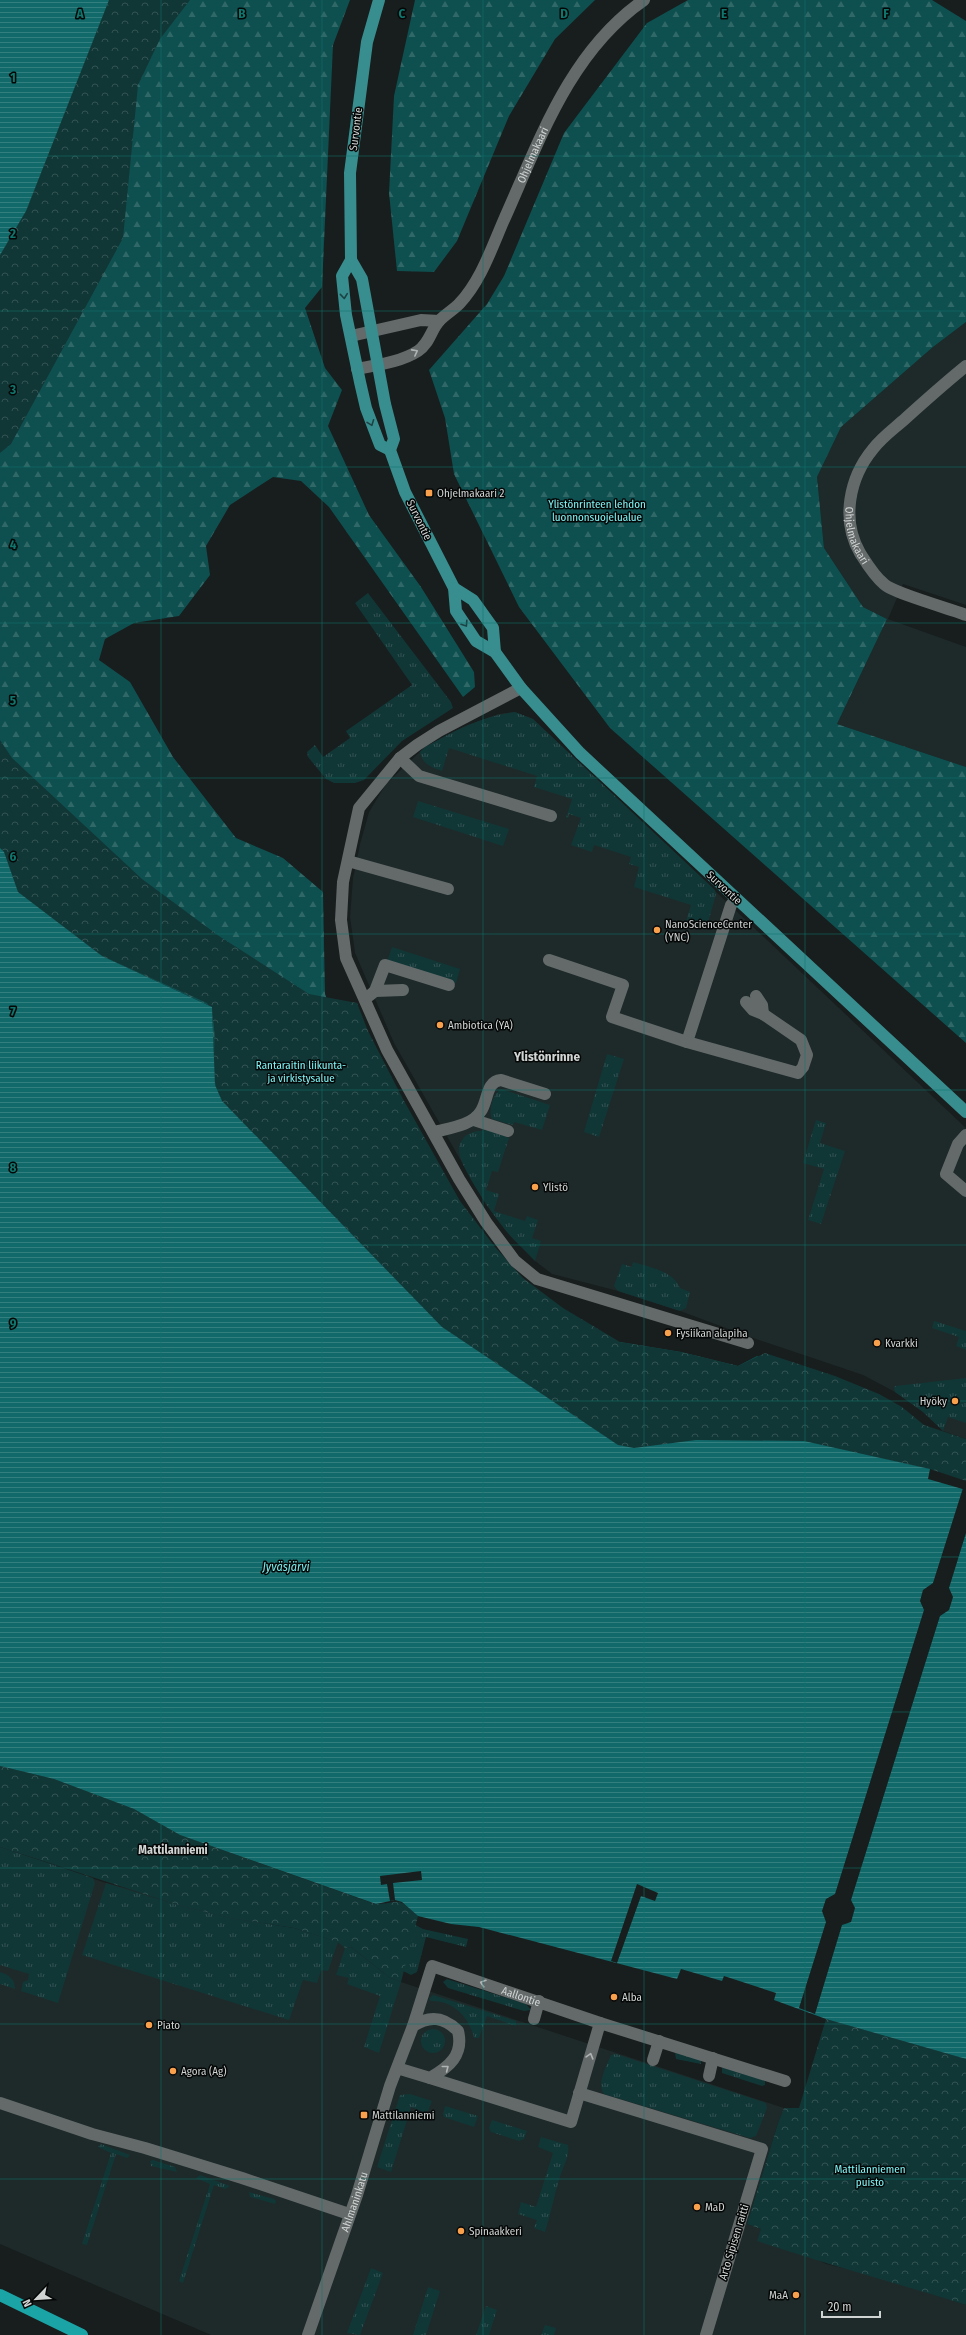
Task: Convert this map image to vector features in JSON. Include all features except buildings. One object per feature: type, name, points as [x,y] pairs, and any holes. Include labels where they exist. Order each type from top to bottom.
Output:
[{"type":"highway","points":[[0,2295],[82,2335]]},
{"type":"main road","name":"Survontie","points":[[379,0],[367,42],[350,172],[351,260],[362,279],[371,331],[394,439],[390,450],[405,492],[454,588],[456,611],[476,641],[495,652],[521,688],[580,753],[966,1112]]},
{"type":"main road","name":"Survontie","points":[[351,260],[342,276],[346,315],[357,369],[366,408],[380,445],[390,450]]},
{"type":"main road","points":[[454,588],[473,600],[493,628],[495,652]]},
{"type":"street","name":"Ohjelmakaari","points":[[357,369],[417,352],[427,344],[439,321],[459,304],[474,284],[488,257],[552,112],[573,74],[596,44],[630,10],[644,0]]},
{"type":"street","points":[[351,336],[421,320],[439,321]]},
{"type":"street","name":"Ohjelmakaari","points":[[966,366],[935,391],[874,448],[860,468],[852,487],[849,510],[853,540],[868,567],[885,586],[966,615]]},
{"type":"street","points":[[521,688],[439,731],[400,758],[359,808],[343,882],[342,940],[346,958],[387,1050],[434,1132],[459,1180],[486,1222],[516,1261],[537,1279],[748,1342]]},
{"type":"street","points":[[400,758],[419,776],[551,816]]},
{"type":"street","points":[[348,861],[448,889]]},
{"type":"street","points":[[687,1042],[731,905],[736,899]]},
{"type":"street","points":[[549,960],[623,985],[612,1017],[687,1042],[798,1073],[803,1067],[807,1055],[801,1040],[763,1014],[753,1010],[751,999]]},
{"type":"street","points":[[365,999],[375,991],[385,965],[449,985]]},
{"type":"street","points":[[375,991],[403,990]]},
{"type":"street","points":[[474,1120],[482,1110],[491,1085],[496,1080],[501,1080],[546,1094]]},
{"type":"street","points":[[434,1132],[474,1120],[508,1131]]},
{"type":"street","points":[[966,1136],[958,1144],[946,1174],[966,1192]]},
{"type":"street","name":"Aallontie","points":[[413,2026],[432,1966],[539,2001],[600,2023],[785,2081]]},
{"type":"street","points":[[534,2019],[539,2001]]},
{"type":"street","points":[[413,2026],[430,2018],[445,2020],[458,2032],[459,2051],[452,2063],[430,2078]]},
{"type":"street","points":[[397,2068],[571,2122],[600,2023]]},
{"type":"street","name":"Ahlmaninkatu","points":[[308,2335],[350,2214],[397,2068],[413,2026]]},
{"type":"street","points":[[653,2060],[659,2041]]},
{"type":"street","points":[[709,2076],[713,2058]]},
{"type":"street","name":"Arto Sipisen raitti","points":[[580,2093],[762,2149],[706,2335]]},
{"type":"street","points":[[0,2103],[92,2134],[242,2178],[350,2214]]},
{"type":"shaded area","points":[[966,322],[966,605],[903,584],[888,619],[966,647],[966,767],[837,724],[887,619],[863,607],[824,548],[817,477],[841,427],[933,347]]},
{"type":"shaded area","points":[[515,712],[533,719],[966,1128],[966,1439],[943,1431],[923,1412],[895,1392],[863,1375],[750,1337],[680,1311],[618,1291],[552,1274],[535,1261],[508,1233],[486,1205],[394,1043],[355,953],[350,917],[353,878],[360,844],[369,812],[386,784],[425,747],[465,726],[498,714]]},
{"type":"shaded area","points":[[0,1847],[106,1883],[337,1942],[390,1978],[784,2108],[747,2224],[761,2229],[826,2264],[880,2277],[966,2305],[966,2335],[211,2335],[0,2244]]},
{"type":"green space","points":[[109,0],[350,0],[333,45],[322,287],[305,308],[325,368],[342,390],[328,426],[369,515],[421,587],[474,672],[475,687],[463,697],[329,507],[301,481],[273,477],[230,505],[206,546],[210,575],[179,616],[134,623],[105,639],[99,660],[130,682],[173,757],[236,838],[283,858],[323,892],[325,994],[336,1023],[315,1060],[359,1120],[375,1128],[382,1118],[405,1119],[454,1205],[458,1232],[474,1239],[488,1248],[512,1273],[507,1287],[491,1276],[482,1273],[476,1274],[464,1280],[513,1314],[579,1353],[620,1342],[681,1352],[738,1366],[757,1356],[899,1412],[904,1440],[930,1457],[930,1469],[804,1441],[696,1440],[634,1448],[618,1445],[442,1327],[222,1101],[215,1085],[212,1007],[102,956],[18,892],[4,852],[0,848],[0,255],[26,211]]},
{"type":"green space","points":[[109,0],[190,0],[160,39],[138,85],[123,238],[11,444],[0,453],[0,255],[26,211]]},
{"type":"green space","points":[[415,0],[595,0],[555,39],[509,116],[457,241],[434,272],[397,271],[389,193],[394,96]]},
{"type":"green space","name":"Ylistönrinteen lehdon luonnonsuojelualue","points":[[688,0],[932,0],[966,21],[966,322],[933,347],[841,427],[817,477],[824,548],[863,607],[887,619],[837,724],[966,767],[966,1043],[610,728],[519,607],[454,474],[445,418],[429,370],[487,304],[504,276],[564,133],[647,23]]},
{"type":"green space","points":[[368,593],[451,702],[453,708],[402,741],[364,780],[355,783],[334,783],[326,779],[308,757],[307,752],[315,745],[323,757],[350,738],[346,731],[412,685],[355,603]]},
{"type":"green space","points":[[515,712],[533,719],[715,890],[716,894],[706,930],[685,925],[691,905],[634,887],[639,867],[629,864],[631,857],[594,845],[592,852],[571,845],[581,818],[569,814],[568,818],[566,818],[572,799],[534,787],[537,776],[449,748],[442,771],[425,762],[421,756],[420,752],[425,747],[458,730],[491,717]]},
{"type":"green space","name":"Rantaraitin liikunta- ja virkistysalue","points":[[0,740],[12,758],[142,879],[219,936],[309,994],[357,1003],[368,1031],[403,1099],[460,1201],[495,1247],[523,1278],[563,1308],[620,1342],[681,1352],[738,1366],[765,1353],[835,1376],[879,1394],[902,1407],[924,1425],[966,1439],[966,1481],[930,1469],[885,1459],[625,1448],[618,1445],[442,1327],[222,1101],[214,1078],[214,1026],[212,1014],[207,1003],[102,956],[18,892],[4,852],[0,848]]},
{"type":"green space","points":[[418,801],[509,829],[503,846],[413,817]]},
{"type":"green space","points":[[392,947],[460,969],[456,983],[387,962]]},
{"type":"green space","points":[[607,1054],[624,1059],[599,1137],[584,1132]]},
{"type":"green space","points":[[501,1089],[550,1105],[542,1130],[514,1122],[513,1125],[492,1119],[492,1102],[498,1091]]},
{"type":"green space","points":[[816,1120],[826,1123],[820,1143],[845,1151],[821,1224],[808,1220],[824,1169],[803,1163]]},
{"type":"green space","points":[[488,1130],[509,1138],[498,1172],[492,1171],[486,1190],[499,1194],[494,1211],[525,1221],[527,1216],[538,1220],[532,1238],[541,1241],[535,1261],[510,1236],[494,1215],[477,1190],[463,1165],[459,1154],[459,1147],[463,1138],[470,1133]]},
{"type":"green space","points":[[633,1262],[666,1273],[672,1277],[680,1288],[690,1292],[686,1308],[680,1311],[618,1291],[614,1286],[622,1264],[632,1267]]},
{"type":"green space","points":[[934,1321],[966,1331],[966,1350],[956,1346],[959,1337],[932,1328]]},
{"type":"green space","points":[[966,1378],[966,1423],[948,1417],[943,1431],[923,1412],[895,1392],[894,1388],[895,1386]]},
{"type":"green space","points":[[0,1766],[54,1779],[134,1809],[180,1835],[375,1904],[398,1902],[406,1905],[418,1916],[401,1982],[390,1978],[351,1947],[345,1948],[337,1942],[294,1928],[230,1918],[178,1905],[0,1847]]},
{"type":"green space","points":[[0,1847],[93,1878],[95,1883],[58,2003],[21,1991],[23,1982],[28,1980],[29,1974],[0,1965]]},
{"type":"green space","points":[[106,1883],[178,1905],[230,1918],[294,1928],[338,1942],[328,1971],[321,1970],[317,1983],[303,1980],[289,2020],[82,1955]]},
{"type":"green space","points":[[412,1923],[423,1929],[468,1939],[466,1947],[426,1937],[417,1972],[411,1975],[397,1968]]},
{"type":"green space","points":[[351,1947],[390,1978],[401,1982],[379,2053],[364,2047],[380,1996],[347,1984],[349,1978],[336,1975],[345,1948]]},
{"type":"green space","points":[[0,1972],[11,1978],[15,1989],[0,1984]]},
{"type":"green space","points":[[447,1979],[526,2004],[531,2010],[524,2011],[448,1988],[443,1982]]},
{"type":"green space","points":[[433,1995],[516,2021],[516,2026],[487,2016],[479,2038],[474,2038],[469,2024],[464,2017],[453,2007],[439,2001],[431,2001],[429,1999]]},
{"type":"green space","name":"Mattilanniemen puisto","points":[[826,2019],[966,2059],[966,2305],[757,2241],[761,2229],[747,2224],[778,2123],[784,2108],[799,2108]]},
{"type":"green space","points":[[433,2029],[441,2033],[445,2041],[441,2049],[433,2053],[425,2049],[421,2041],[425,2033]]},
{"type":"green space","points":[[678,2052],[701,2059],[701,2064],[676,2059],[675,2053]]},
{"type":"green space","points":[[616,2054],[766,2103],[767,2108],[756,2136],[750,2138],[604,2094],[601,2085],[603,2074],[611,2055]]},
{"type":"green space","points":[[725,2067],[765,2080],[765,2085],[762,2086],[722,2073],[722,2068]]},
{"type":"green space","points":[[410,2094],[432,2101],[428,2111],[424,2112],[411,2107],[391,2172],[377,2167],[400,2095]]},
{"type":"green space","points":[[445,2106],[478,2116],[474,2127],[444,2117],[443,2114]]},
{"type":"green space","points":[[492,2120],[527,2131],[524,2139],[519,2141],[491,2132],[489,2128]]},
{"type":"green space","points":[[541,2137],[568,2145],[567,2157],[561,2173],[545,2232],[534,2228],[537,2220],[518,2214],[521,2202],[536,2207],[553,2153],[538,2147]]},
{"type":"green space","points":[[101,2144],[130,2155],[127,2158],[116,2154],[87,2245],[82,2244],[111,2153],[98,2147]]},
{"type":"green space","points":[[153,2160],[175,2167],[177,2172],[151,2166],[150,2161]]},
{"type":"green space","points":[[200,2175],[230,2186],[225,2189],[214,2185],[183,2283],[179,2281],[210,2184],[196,2178]]},
{"type":"green space","points":[[249,2192],[274,2199],[276,2201],[275,2204],[250,2197]]},
{"type":"green space","points":[[371,2268],[383,2273],[360,2335],[347,2333]]},
{"type":"green space","points":[[428,2287],[440,2291],[426,2335],[413,2335]]},
{"type":"green space","points":[[486,2306],[497,2310],[489,2335],[476,2335]]},
{"type":"green space","points":[[545,2325],[556,2328],[554,2335],[541,2335]]},
{"type":"water","points":[[0,0],[109,0],[26,211],[0,255]]},
{"type":"water","name":"Jyväsjärvi","points":[[0,848],[4,852],[18,892],[102,956],[212,1007],[215,1085],[222,1101],[442,1327],[618,1445],[634,1448],[696,1440],[804,1441],[930,1469],[928,1479],[966,1490],[966,2059],[826,2019],[774,2000],[776,1993],[724,1976],[722,1981],[681,1969],[677,1979],[479,1927],[451,1924],[418,1916],[402,1902],[395,1900],[376,1904],[180,1835],[134,1809],[54,1779],[0,1766]]},
{"type":"pier","points":[[963,1488],[966,1488],[966,1533],[949,1588],[953,1597],[949,1610],[940,1616],[851,1900],[855,1908],[851,1922],[842,1925],[815,2014],[799,2008],[826,1922],[822,1911],[826,1899],[835,1894],[924,1610],[920,1601],[923,1590],[933,1583]]},
{"type":"pier","points":[[421,1871],[422,1880],[393,1883],[395,1900],[390,1901],[387,1884],[381,1885],[380,1876]]},
{"type":"pier","points":[[637,1884],[658,1893],[655,1901],[641,1896],[617,1963],[611,1961]]},
{"type":"place","name":"Ohjelmakaari 2","points":[[429,493]]},
{"type":"place","name":"NanoScienceCenter (YNC)","points":[[657,930]]},
{"type":"place","name":"Ambiotica (YA)","points":[[440,1025]]},
{"type":"place","name":"Ylistö","points":[[535,1187]]},
{"type":"place","name":"Fysiikan alapiha","points":[[668,1333]]},
{"type":"place","name":"Kvarkki","points":[[877,1343]]},
{"type":"place","name":"Hyöky","points":[[955,1401]]},
{"type":"place","name":"Alba","points":[[614,1997]]},
{"type":"place","name":"Piato","points":[[149,2025]]},
{"type":"place","name":"Agora (Ag)","points":[[173,2071]]},
{"type":"place","name":"Mattilanniemi","points":[[364,2115]]},
{"type":"place","name":"MaD","points":[[697,2207]]},
{"type":"place","name":"Spinaakkeri","points":[[461,2231]]},
{"type":"place","name":"MaA","points":[[796,2295]]},
{"type":"district","name":"Ylistönrinne","points":[[547,1056]]},
{"type":"district","name":"Mattilanniemi","points":[[173,1850]]}]
